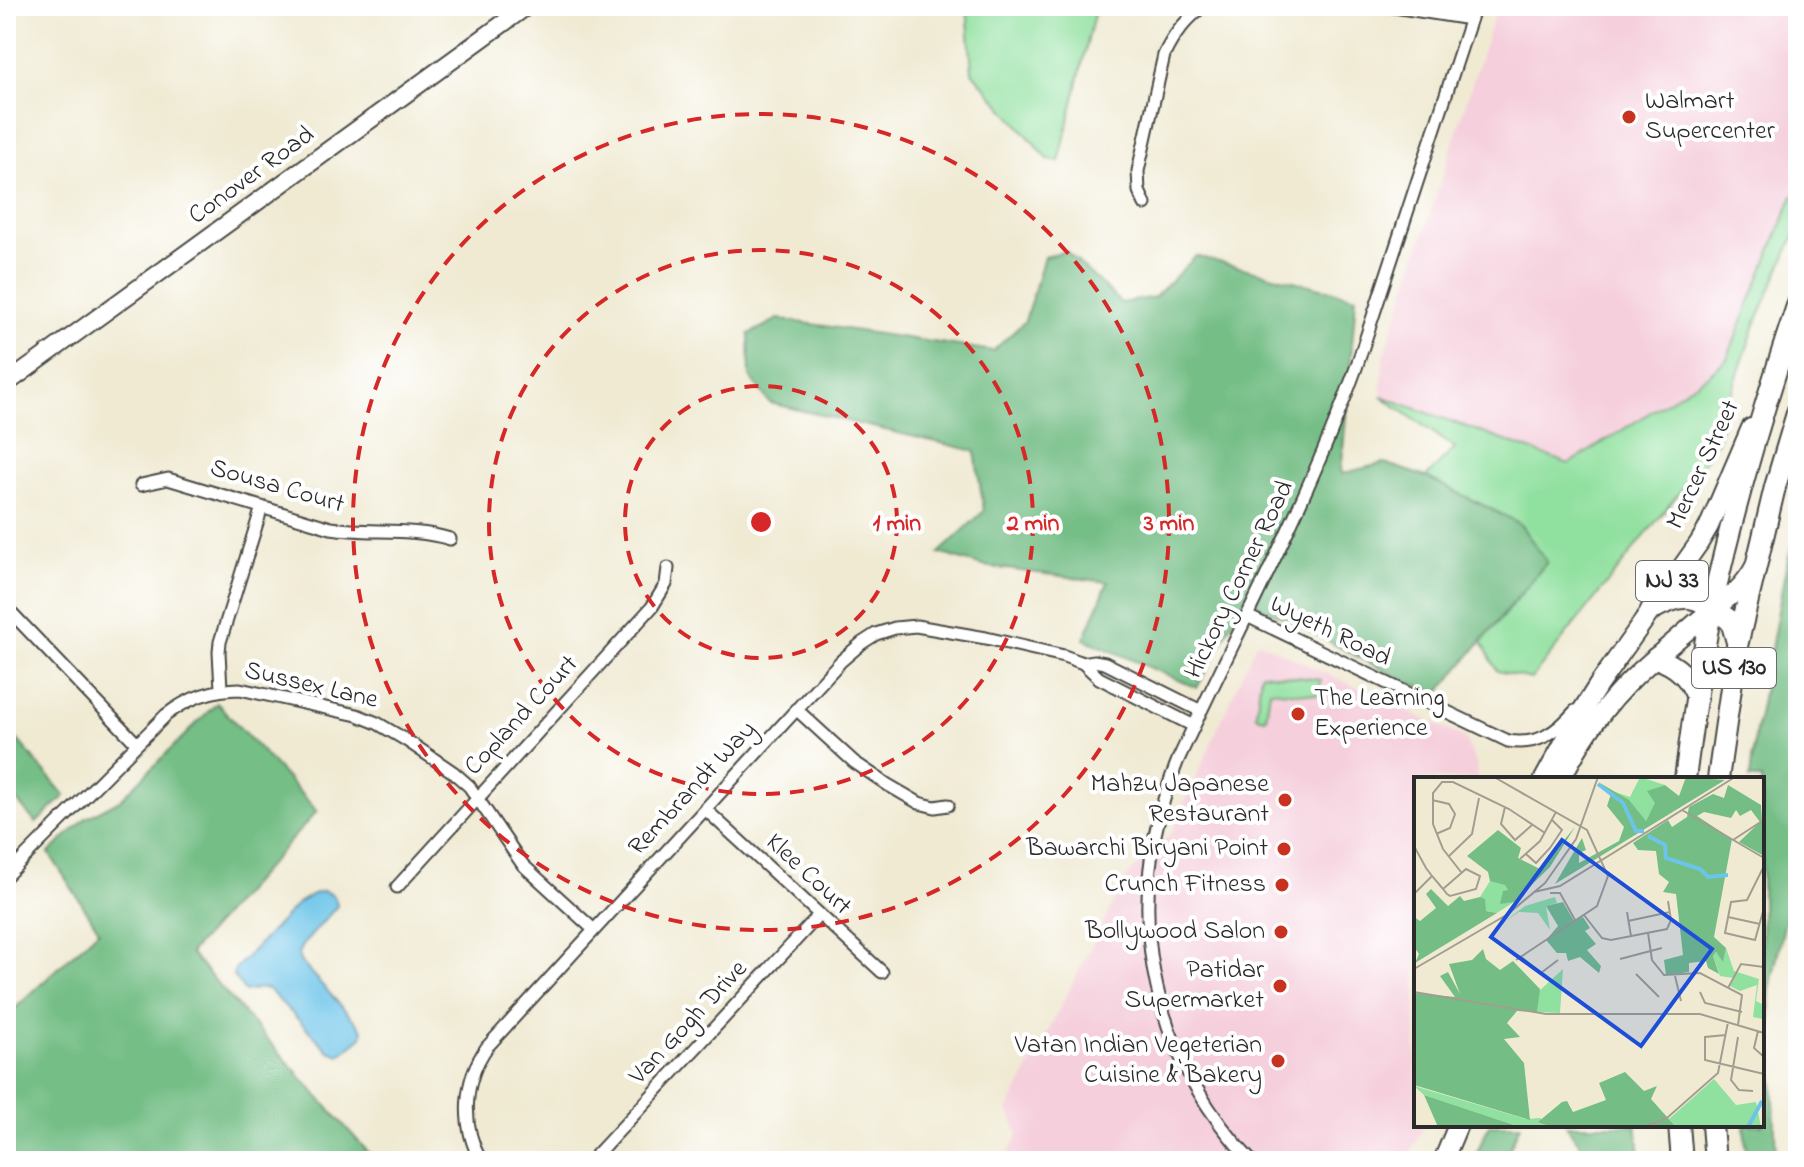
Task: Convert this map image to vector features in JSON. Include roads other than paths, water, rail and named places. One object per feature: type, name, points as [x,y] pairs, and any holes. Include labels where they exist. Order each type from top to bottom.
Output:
[{"type":"highway","name":"US 130","points":[[1685,777],[1725,551],[1756,433],[1798,303]]},
{"type":"highway","name":"US 130","points":[[1718,777],[1737,646],[1775,487],[1798,410]]},
{"type":"highway","points":[[1651,610],[1671,599],[1689,596],[1701,601],[1731,621],[1737,646]]},
{"type":"highway","points":[[1656,658],[1669,663],[1688,678],[1697,698]]},
{"type":"highway","points":[[1679,1127],[1682,1161]]},
{"type":"highway","points":[[1712,1127],[1715,1161]]},
{"type":"main road","name":"Mercer Street","points":[[1545,777],[1599,684],[1709,526],[1776,370]]},
{"type":"main road","name":"NJ 33","points":[[1562,777],[1598,718],[1623,688],[1735,593],[1747,581],[1758,558]]},
{"type":"main road","points":[[1443,1161],[1457,1127]]},
{"type":"street","name":"Conover Road","points":[[6,384],[527,6]]},
{"type":"street","points":[[1145,204],[1139,191],[1138,171],[1164,55],[1181,25],[1203,6]]},
{"type":"street","points":[[1388,6],[1470,19]]},
{"type":"street","name":"Hickory Corner Road","points":[[1251,1161],[1215,1118],[1180,1059],[1160,1006],[1147,918],[1152,849],[1166,791],[1194,726],[1308,489],[1338,418],[1475,6]]},
{"type":"street","name":"Sousa Court","points":[[141,485],[168,479],[322,526],[341,530],[424,532],[450,539]]},
{"type":"street","points":[[221,689],[220,642],[262,507]]},
{"type":"street","name":"Copland Court","points":[[397,887],[652,607],[666,584],[668,568]]},
{"type":"street","points":[[6,607],[137,744]]},
{"type":"street","name":"Wyeth Road","points":[[1247,616],[1488,732],[1516,742],[1542,739],[1560,728],[1599,684]]},
{"type":"street","name":"Rembrandt Way","points":[[481,1161],[467,1118],[473,1071],[482,1055],[593,929],[796,709],[841,661],[876,634],[906,626],[926,627],[1064,656],[1083,663],[1099,678],[1194,726]]},
{"type":"street","name":"Rembrandt Way","points":[[1083,663],[1105,663],[1201,711]]},
{"type":"street","name":"Sussex Lane","points":[[6,876],[166,715],[199,695],[221,689],[250,690],[367,718],[443,764],[478,797],[523,865],[593,929]]},
{"type":"street","points":[[796,709],[859,766],[912,800],[929,806],[948,805]]},
{"type":"street","name":"Klee Court","points":[[705,809],[882,972]]},
{"type":"street","name":"Van Gogh Drive","points":[[591,1161],[819,915]]},
{"type":"water","points":[[323,891],[333,896],[337,906],[298,954],[300,961],[363,1030],[362,1037],[340,1055],[329,1051],[268,989],[245,992],[233,975],[235,969],[298,903]]},
{"type":"place","name":"Walmart Supercenter","points":[[1629,117]]},
{"type":"place","name":"The Learning Experience","points":[[1298,714]]},
{"type":"place","name":"Mahzu Japanese Restaurant","points":[[1285,800]]},
{"type":"place","name":"Bawarchi Biryani Point","points":[[1284,849]]},
{"type":"place","name":"Crunch Fitness","points":[[1282,885]]},
{"type":"place","name":"Bollywood Salon","points":[[1281,932]]},
{"type":"place","name":"Patidar Supermarket","points":[[1280,986]]},
{"type":"place","name":"Vatan Indian Vegeterian Cuisine & Bakery","points":[[1278,1061]]}]
